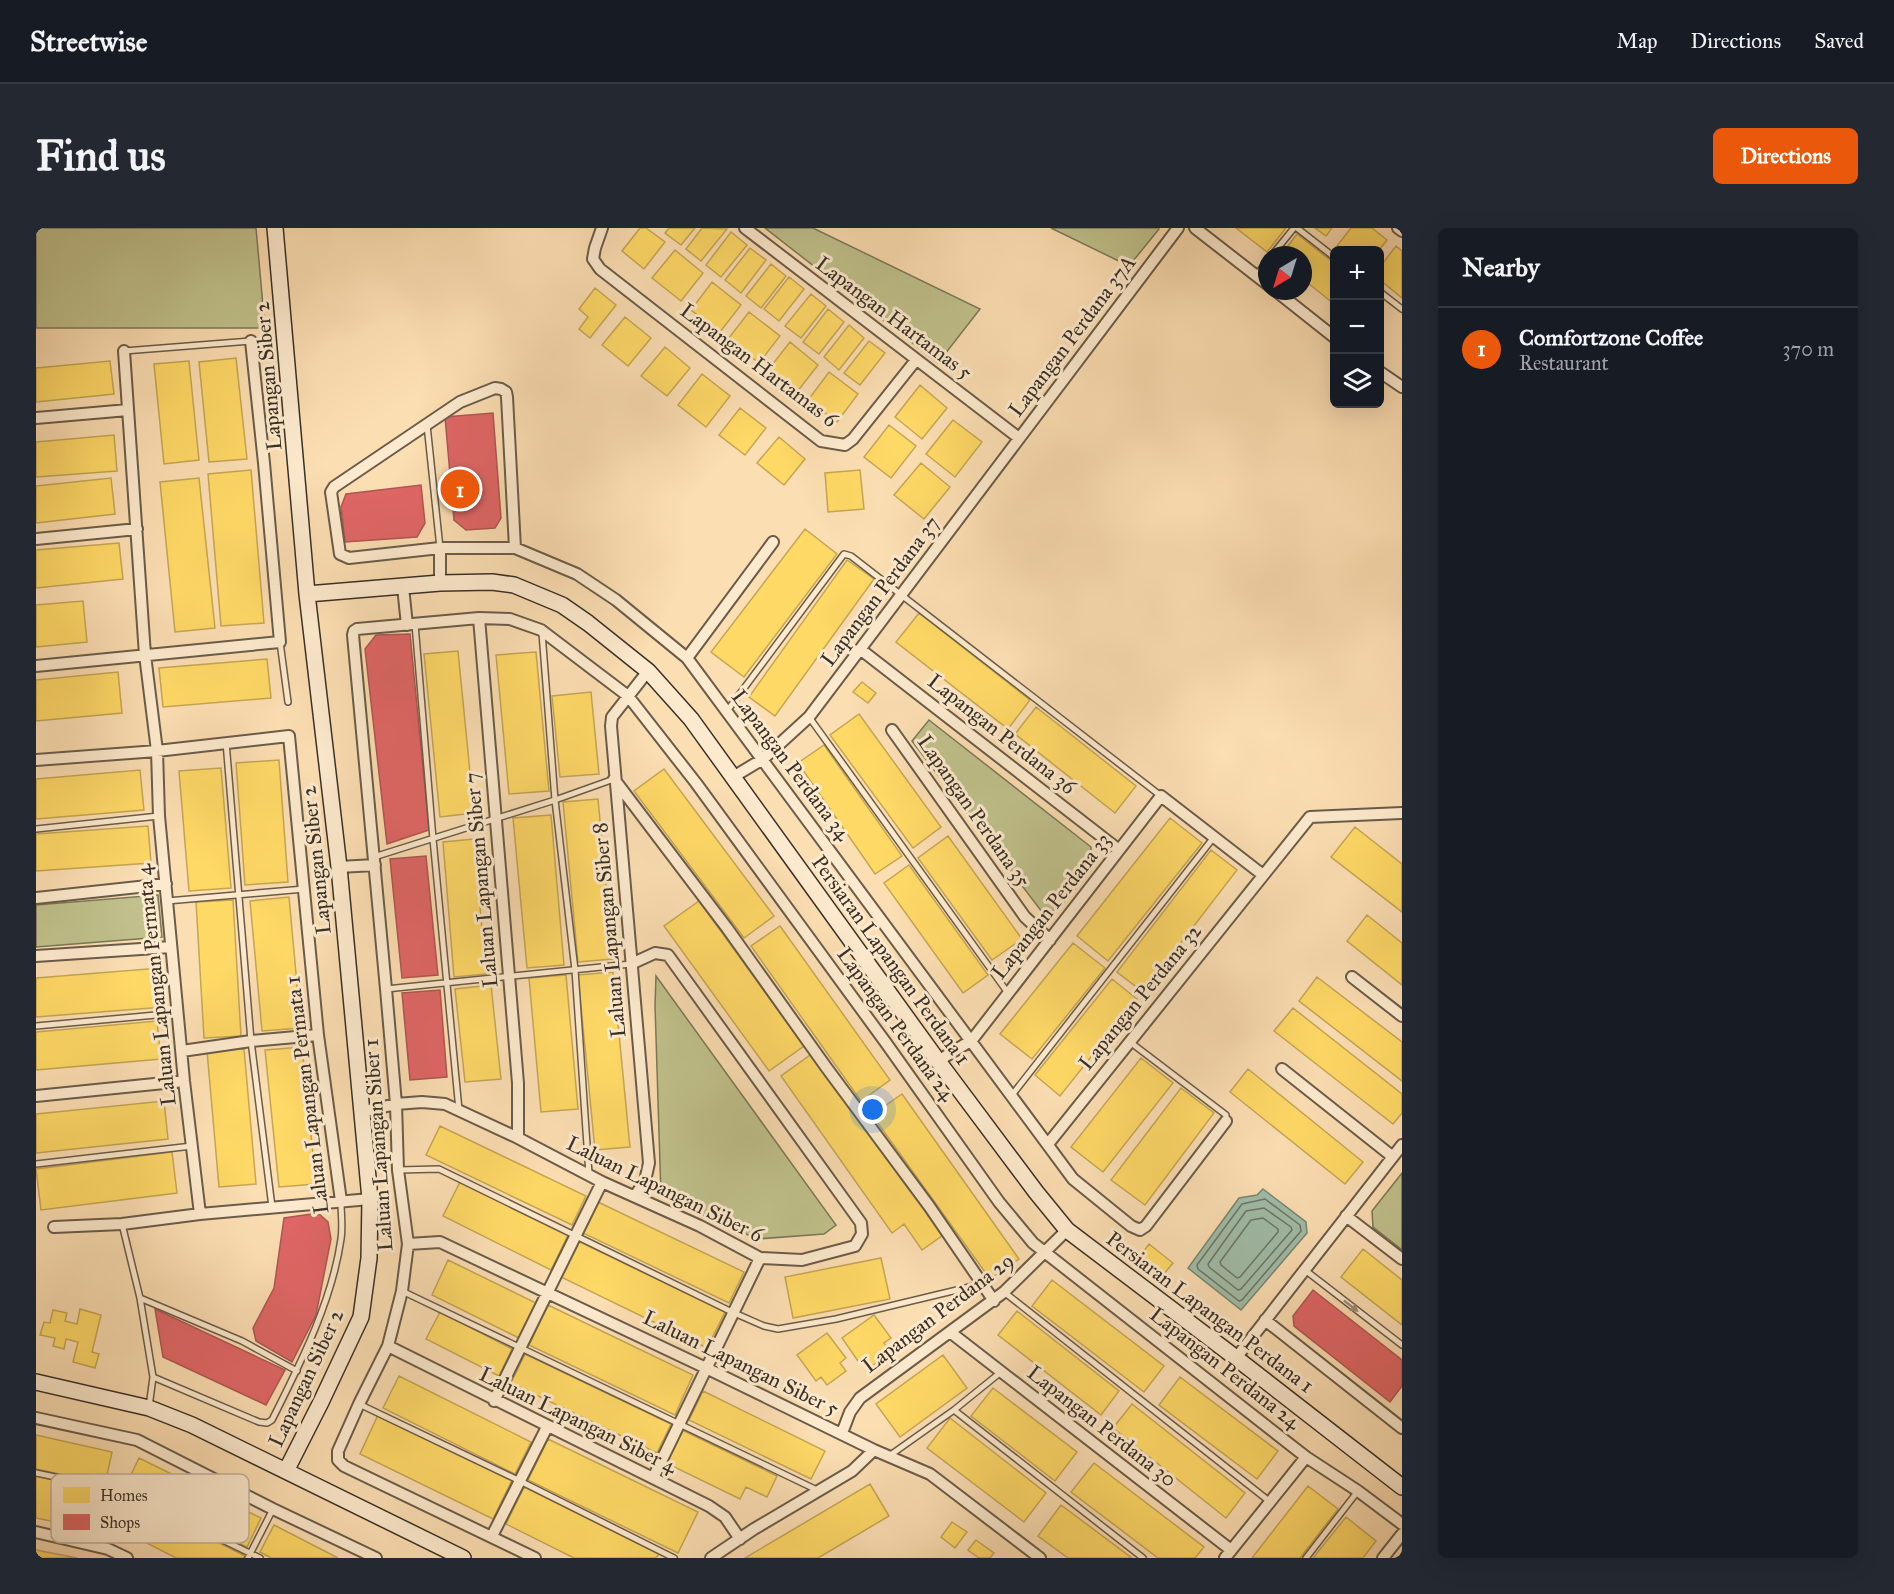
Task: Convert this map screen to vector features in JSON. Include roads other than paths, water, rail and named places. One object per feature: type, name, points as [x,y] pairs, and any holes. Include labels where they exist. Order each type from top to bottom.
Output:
[{"type":"street","name":"Lapangan Siber 2","points":[[276,228],[307,594],[339,867],[370,1199],[369,1258],[361,1317],[286,1471]]},
{"type":"street","name":"Lapangan Hartamas 6","points":[[602,228],[593,259],[600,269],[821,441],[844,446],[853,439],[916,360]]},
{"type":"street","name":"Lapangan Hartamas 5","points":[[745,228],[1019,438]]},
{"type":"street","name":"Lapangan Perdana 37A","points":[[1019,438],[1178,228]]},
{"type":"street","points":[[1195,228],[1256,275]]},
{"type":"street","points":[[1398,228],[1402,231]]},
{"type":"street","points":[[1288,300],[1330,333]]},
{"type":"street","points":[[36,666],[280,642],[251,341]]},
{"type":"street","name":"Laluan Lapangan Permata 4","points":[[124,351],[145,656],[157,751],[159,816],[184,1081],[200,1214]]},
{"type":"street","points":[[1384,375],[1402,387]]},
{"type":"street","points":[[427,424],[460,402],[477,395],[495,388],[506,392],[515,548]]},
{"type":"street","points":[[36,418],[128,410]]},
{"type":"street","name":"Lapangan Perdana 34","points":[[427,424],[334,487],[332,492],[340,554],[349,558],[440,548],[515,548],[577,574],[616,600],[687,658],[1073,1179],[1131,1226],[1140,1230],[1146,1226],[1226,1120]]},
{"type":"street","name":"Lapangan Perdana 37","points":[[733,777],[763,759],[809,717],[1019,438]]},
{"type":"street","points":[[36,538],[137,529]]},
{"type":"street","points":[[687,658],[773,542]]},
{"type":"street","points":[[440,548],[440,583]]},
{"type":"street","name":"Persiaran Lapangan Perdana 1","points":[[307,594],[440,583],[492,582],[514,585],[562,605],[648,671],[691,719],[938,1061],[1067,1230],[1402,1487]]},
{"type":"street","points":[[403,587],[412,625]]},
{"type":"street","name":"Lapangan Perdana 24","points":[[354,631],[357,628],[479,618],[510,619],[542,630],[628,696],[703,792],[999,1202],[1033,1243],[1306,1457],[1359,1491],[1402,1524]]},
{"type":"street","name":"Laluan Lapangan Siber 7","points":[[479,618],[518,1083],[518,1138]]},
{"type":"street","name":"Laluan Lapangan Siber 1","points":[[354,631],[396,1104],[398,1170],[408,1244],[402,1291],[388,1346],[359,1404],[339,1451],[338,1460],[344,1466],[535,1558]]},
{"type":"street","name":"Lapangan Perdana 36","points":[[860,649],[1119,850]]},
{"type":"street","name":"Laluan Lapangan Siber 8","points":[[635,1196],[645,1181],[649,1163],[614,779],[612,717],[648,671]]},
{"type":"street","name":"Lapangan Perdana 35","points":[[892,730],[1025,917],[1050,940]]},
{"type":"street","name":"Laluan Lapangan Permata 1","points":[[226,742],[286,735],[290,738],[318,1035],[341,1201]]},
{"type":"street","points":[[36,760],[157,751],[226,742]]},
{"type":"street","points":[[614,779],[727,928],[832,1077],[929,1206],[994,1301]]},
{"type":"street","points":[[1161,796],[1263,875]]},
{"type":"street","name":"Lapangan Perdana 33","points":[[972,1040],[1161,796]]},
{"type":"street","name":"Lapangan Perdana 32","points":[[1048,1144],[1310,817],[1401,816]]},
{"type":"street","points":[[339,867],[375,861]]},
{"type":"street","points":[[36,898],[166,884]]},
{"type":"street","points":[[36,956],[171,947]]},
{"type":"street","name":"Laluan Lapangan Siber 6","points":[[361,1112],[396,1104],[445,1104],[518,1138],[602,1182],[700,1226],[760,1258],[802,1260],[855,1246],[862,1234],[861,1222],[668,955],[655,953],[631,964]]},
{"type":"street","points":[[1352,977],[1402,1016]]},
{"type":"street","points":[[182,1051],[251,1041],[318,1035]]},
{"type":"street","points":[[938,1061],[972,1040]]},
{"type":"street","points":[[1282,1069],[1393,1157]]},
{"type":"street","points":[[36,1096],[184,1081]]},
{"type":"street","points":[[1236,1358],[1402,1145]]},
{"type":"street","points":[[494,1401],[602,1182]]},
{"type":"street","points":[[54,1227],[122,1224],[200,1214],[370,1199]]},
{"type":"street","points":[[1346,1216],[1402,1259]]},
{"type":"street","name":"Lapangan Perdana 29","points":[[842,1433],[850,1412],[860,1398],[1004,1293],[1067,1230]]},
{"type":"street","name":"Laluan Lapangan Siber 5","points":[[408,1244],[440,1242],[874,1450],[930,1474],[1040,1558]]},
{"type":"street","points":[[653,1478],[760,1258]]},
{"type":"street","points":[[1265,1320],[1402,1428]]},
{"type":"street","name":"Lapangan Perdana 30","points":[[950,1332],[1228,1554]]},
{"type":"street","name":"Laluan Lapangan Siber 4","points":[[388,1346],[494,1401],[709,1506],[725,1517],[740,1539]]},
{"type":"street","points":[[36,1382],[149,1408],[192,1425],[463,1558]]},
{"type":"street","points":[[36,1418],[137,1440],[204,1474]]},
{"type":"street","points":[[492,1536],[547,1426]]},
{"type":"street","points":[[711,1558],[852,1471],[874,1450]]},
{"type":"street","points":[[1228,1554],[1306,1457]]},
{"type":"street","points":[[249,1497],[376,1558]]},
{"type":"street","points":[[36,1532],[51,1536]]},
{"type":"street","points":[[1383,1558],[1402,1534]]},
{"type":"street","points":[[83,1543],[108,1549],[127,1558]]},
{"type":"lane","points":[[1280,246],[1296,228],[1330,253]]},
{"type":"lane","points":[[1384,295],[1402,309]]},
{"type":"lane","points":[[124,351],[251,341]]},
{"type":"lane","points":[[427,424],[440,548]]},
{"type":"lane","points":[[727,712],[844,554],[851,556],[1161,796]]},
{"type":"lane","points":[[412,625],[459,1110]]},
{"type":"lane","points":[[542,630],[555,800],[575,970],[589,1175]]},
{"type":"lane","points":[[280,642],[288,702]]},
{"type":"lane","points":[[809,717],[1008,994]]},
{"type":"lane","points":[[226,742],[251,1041],[272,1208]]},
{"type":"lane","points":[[375,861],[433,839],[614,779]]},
{"type":"lane","points":[[36,829],[159,816]]},
{"type":"lane","points":[[1012,1095],[1214,837]]},
{"type":"lane","points":[[167,901],[304,889]]},
{"type":"lane","points":[[386,989],[631,964]]},
{"type":"lane","points":[[36,1026],[178,1013]]},
{"type":"lane","points":[[1130,1042],[1226,1115],[1226,1120]]},
{"type":"lane","points":[[36,1164],[192,1146]]},
{"type":"lane","points":[[398,1170],[438,1169],[732,1312],[764,1326],[778,1329],[836,1319],[982,1284]]},
{"type":"lane","name":"Laluan Lapangan Permata 1","points":[[153,1377],[267,1424],[272,1420],[308,1349],[333,1274],[341,1238],[341,1201]]},
{"type":"lane","points":[[122,1224],[140,1298],[153,1377],[149,1408]]},
{"type":"lane","points":[[1305,1270],[1402,1345]]},
{"type":"lane","points":[[402,1291],[819,1491]]},
{"type":"lane","points":[[1004,1293],[1269,1501]]},
{"type":"lane","points":[[140,1298],[242,1341],[297,1371]]},
{"type":"lane","points":[[889,1457],[954,1410],[1001,1372]]},
{"type":"lane","points":[[359,1404],[674,1558]]},
{"type":"lane","points":[[954,1410],[1143,1558]]},
{"type":"lane","points":[[36,1473],[51,1476]]},
{"type":"lane","points":[[1306,1558],[1359,1491]]},
{"type":"lane","points":[[250,1556],[273,1509]]},
{"type":"lane","points":[[224,1543],[250,1556],[260,1558]]},
{"type":"water","points":[[1263,1189],[1306,1222],[1307,1233],[1241,1310],[1188,1268],[1239,1198],[1257,1195]]},
{"type":"place","name":"Comfortzone Coffee","points":[[460,489]]}]
